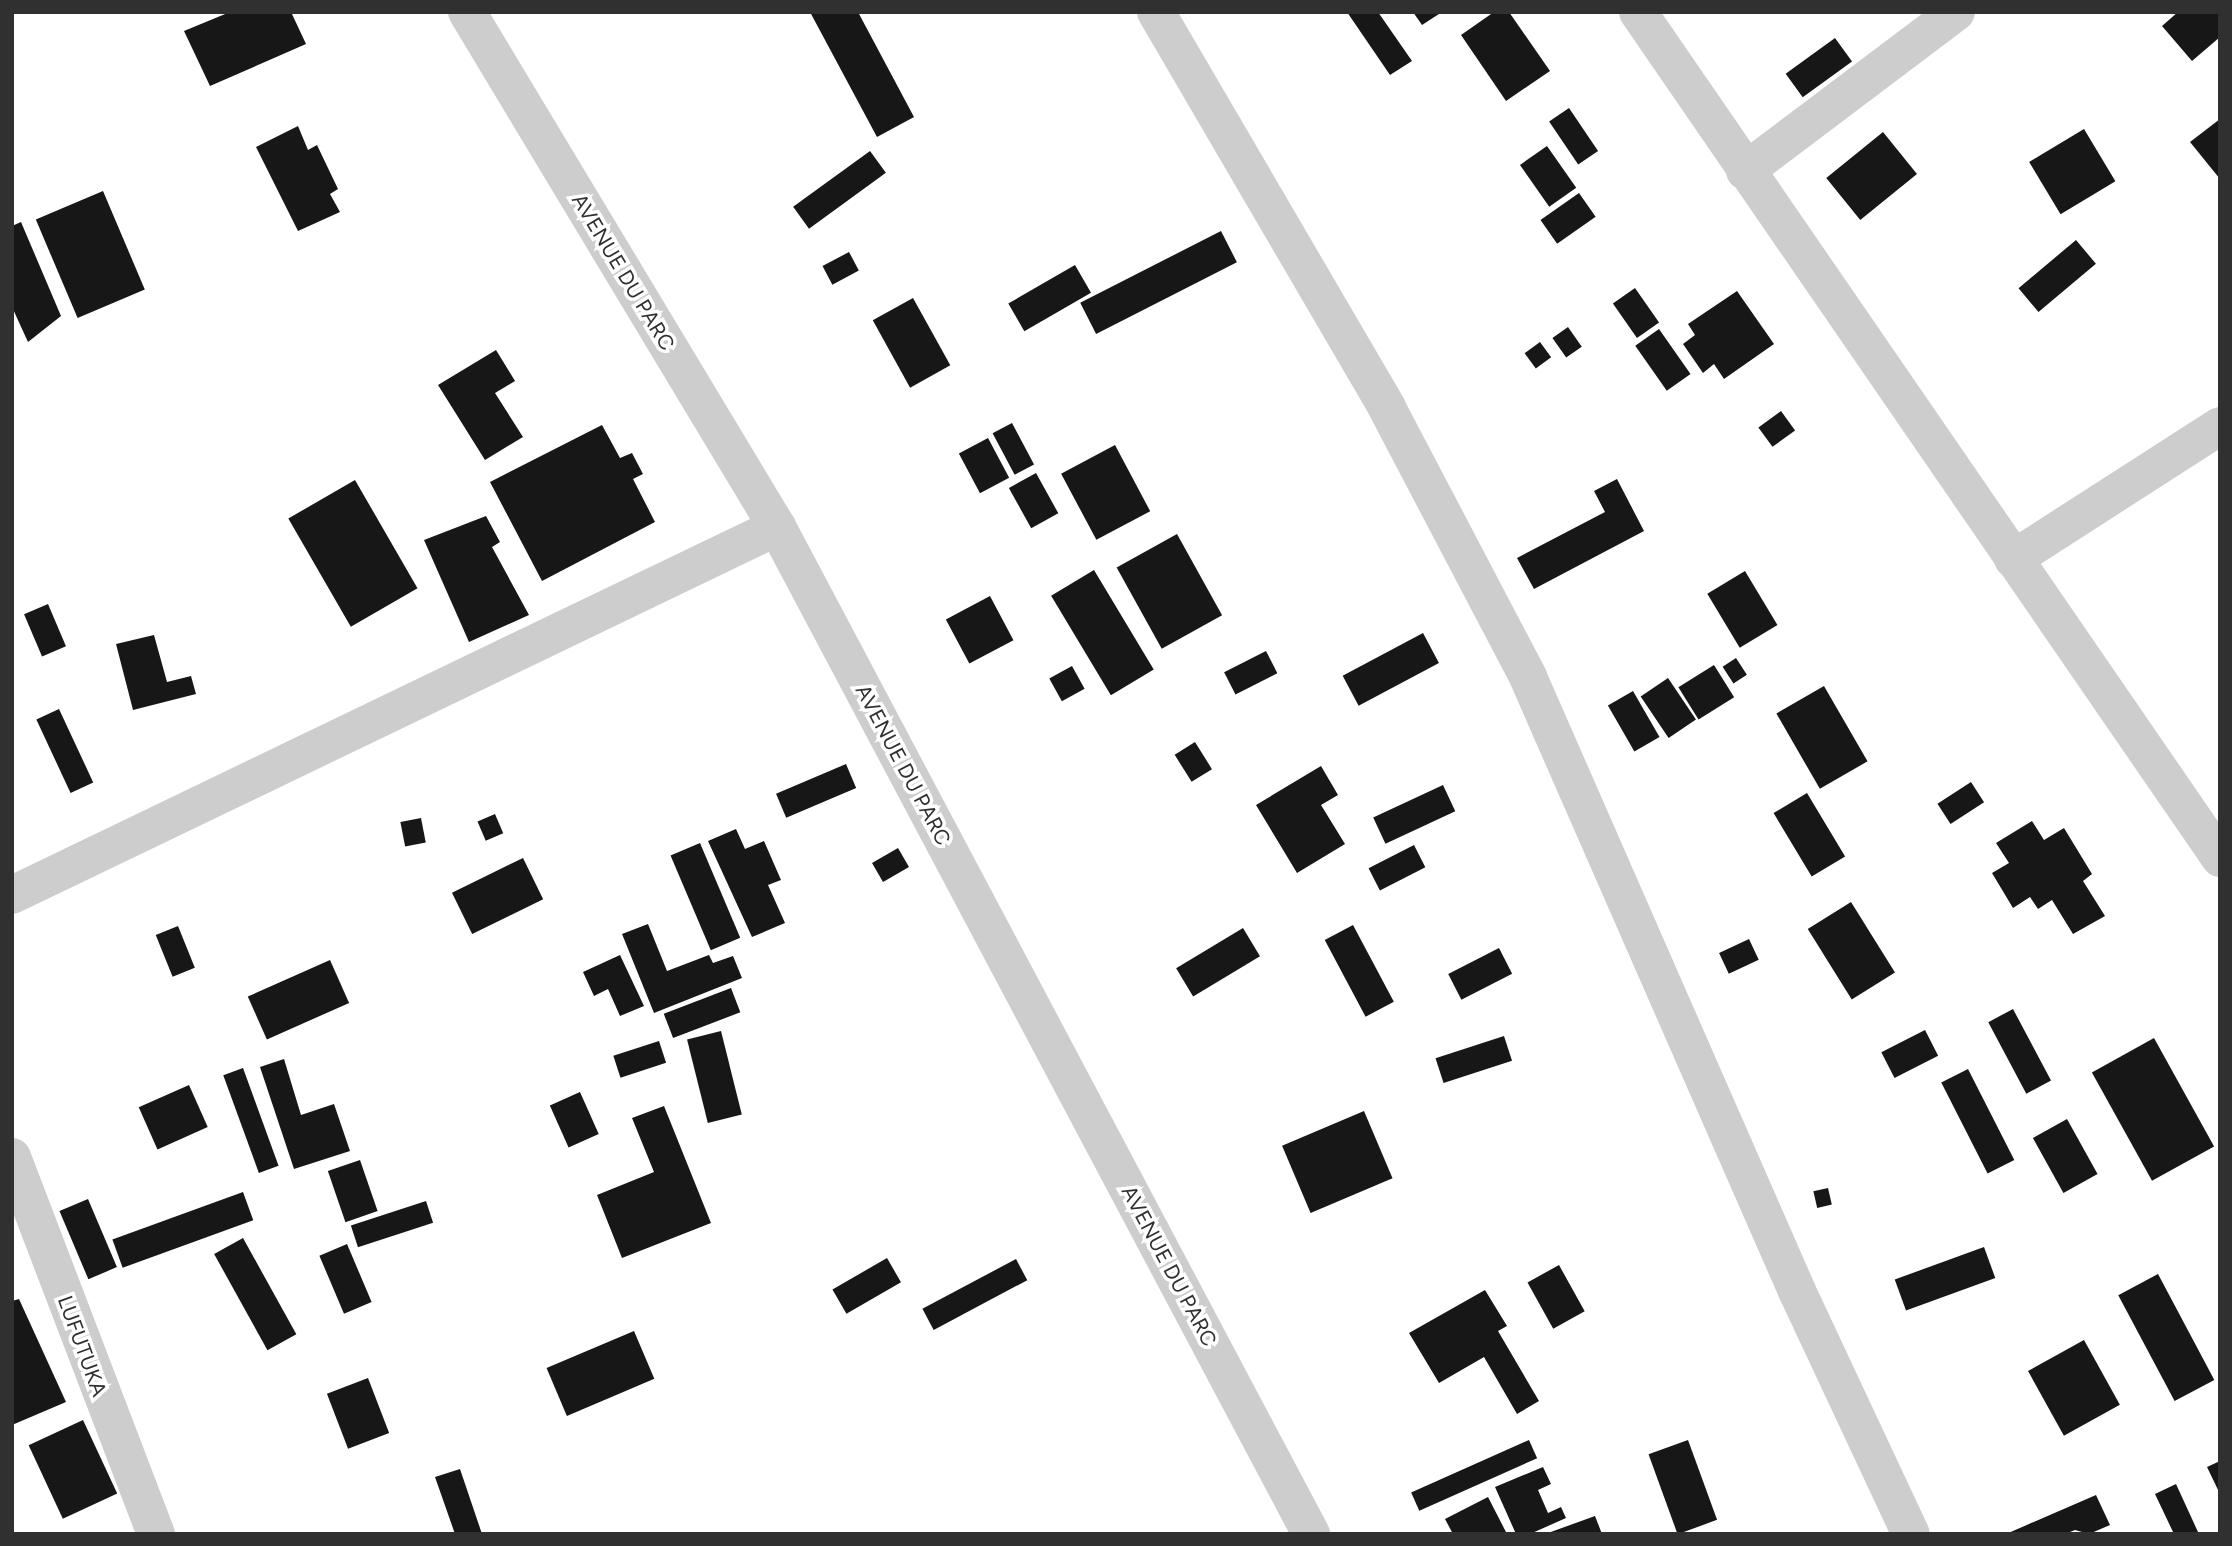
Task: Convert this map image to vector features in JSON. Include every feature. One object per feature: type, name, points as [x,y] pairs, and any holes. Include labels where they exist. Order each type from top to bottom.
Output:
[{"type":"street","name":"AVENUE DU PARC","points":[[467,12],[777,527],[1311,1534]]},
{"type":"street","points":[[1156,12],[1387,408],[1528,677],[1786,1266],[1911,1534]]},
{"type":"street","points":[[1638,12],[2220,858]]},
{"type":"street","points":[[1745,171],[1956,12]]},
{"type":"street","points":[[2013,559],[2220,426]]},
{"type":"street","points":[[12,895],[777,527]]},
{"type":"street","name":"LUFUTUKA","points":[[12,1157],[156,1534]]},
{"type":"building","points":[[230,12],[291,12],[306,44],[210,86],[184,31]]},
{"type":"building","points":[[810,12],[858,12],[914,117],[877,137]]},
{"type":"building","points":[[1347,12],[1378,12],[1412,61],[1390,75]]},
{"type":"building","points":[[1413,12],[1442,12],[1422,25]]},
{"type":"building","points":[[1494,12],[1509,12],[1550,71],[1506,101],[1461,35]]},
{"type":"building","points":[[2178,12],[2220,12],[2220,37],[2192,61],[2162,26]]},
{"type":"building","points":[[1835,38],[1852,61],[1803,97],[1786,74]]},
{"type":"building","points":[[1569,108],[1598,151],[1578,165],[1549,121]]},
{"type":"building","points":[[2220,119],[2220,179],[2190,142]]},
{"type":"building","points":[[298,126],[308,150],[317,145],[338,189],[330,194],[340,212],[298,231],[256,147]]},
{"type":"building","points":[[2084,129],[2115,181],[2061,214],[2029,162]]},
{"type":"building","points":[[1883,132],[1917,174],[1860,220],[1826,178]]},
{"type":"building","points":[[1547,146],[1576,188],[1549,207],[1520,165]]},
{"type":"building","points":[[870,151],[886,173],[809,229],[793,207]]},
{"type":"building","points":[[103,191],[145,289],[78,318],[36,220]]},
{"type":"building","points":[[1579,193],[1596,217],[1557,244],[1540,220]]},
{"type":"building","points":[[21,222],[61,316],[28,342],[12,307],[12,226]]},
{"type":"building","points":[[1221,231],[1237,262],[1096,334],[1080,303]]},
{"type":"building","points":[[2076,240],[2096,264],[2038,312],[2019,288]]},
{"type":"building","points":[[849,252],[859,271],[832,285],[823,266]]},
{"type":"building","points":[[1075,265],[1091,293],[1024,331],[1008,304]]},
{"type":"building","points":[[1635,288],[1659,322],[1637,338],[1613,303]]},
{"type":"building","points":[[1737,291],[1774,344],[1724,379],[1714,364],[1703,373],[1683,344],[1695,335],[1688,324]]},
{"type":"building","points":[[913,298],[950,365],[910,388],[873,320]]},
{"type":"building","points":[[1568,327],[1582,347],[1566,358],[1552,338]]},
{"type":"building","points":[[1659,329],[1691,374],[1667,391],[1635,346]]},
{"type":"building","points":[[1540,342],[1551,357],[1536,369],[1525,353]]},
{"type":"building","points":[[496,350],[515,381],[495,393],[523,437],[485,460],[438,385]]},
{"type":"building","points":[[1781,411],[1795,430],[1772,447],[1758,427]]},
{"type":"building","points":[[1012,423],[1034,464],[1015,475],[993,433]]},
{"type":"building","points":[[602,425],[620,458],[632,453],[643,474],[633,479],[655,522],[542,581],[490,482]]},
{"type":"building","points":[[988,438],[1009,478],[980,493],[959,453]]},
{"type":"building","points":[[1115,445],[1150,511],[1096,540],[1061,474]]},
{"type":"building","points":[[1036,473],[1058,513],[1031,528],[1009,488]]},
{"type":"building","points":[[1617,479],[1644,531],[1534,589],[1517,558],[1605,512],[1594,491]]},
{"type":"building","points":[[355,480],[418,588],[351,627],[288,518]]},
{"type":"building","points":[[486,516],[500,542],[492,547],[529,615],[469,642],[424,540]]},
{"type":"building","points":[[1177,534],[1222,615],[1162,649],[1117,567]]},
{"type":"building","points":[[1094,570],[1154,669],[1111,695],[1051,596]]},
{"type":"building","points":[[1745,571],[1777,625],[1740,648],[1707,594]]},
{"type":"building","points":[[990,596],[1013,640],[969,664],[946,619]]},
{"type":"building","points":[[48,604],[66,646],[42,657],[24,614]]},
{"type":"building","points":[[1423,633],[1439,663],[1359,706],[1343,676]]},
{"type":"building","points":[[154,635],[167,682],[191,676],[196,694],[133,710],[116,644]]},
{"type":"building","points":[[1266,651],[1277,673],[1235,695],[1224,672]]},
{"type":"building","points":[[1736,658],[1747,675],[1733,683],[1723,667]]},
{"type":"building","points":[[1714,665],[1734,697],[1699,719],[1678,687]]},
{"type":"building","points":[[1072,666],[1085,689],[1062,701],[1049,679]]},
{"type":"building","points":[[1668,678],[1696,719],[1669,738],[1641,696]]},
{"type":"building","points":[[1824,686],[1868,761],[1820,789],[1776,714]]},
{"type":"building","points":[[1633,691],[1660,737],[1634,751],[1608,706]]},
{"type":"building","points":[[59,709],[93,782],[71,793],[36,720]]},
{"type":"building","points":[[1195,742],[1212,769],[1192,782],[1175,755]]},
{"type":"building","points":[[846,764],[856,788],[786,818],[776,794]]},
{"type":"building","points":[[1321,766],[1338,795],[1321,805],[1345,844],[1297,873],[1256,805]]},
{"type":"building","points":[[1971,782],[1984,802],[1951,824],[1937,804]]},
{"type":"building","points":[[1443,785],[1455,811],[1385,844],[1373,818]]},
{"type":"building","points":[[1807,793],[1845,856],[1812,877],[1774,813]]},
{"type":"building","points":[[495,814],[503,833],[486,841],[478,821]]},
{"type":"building","points":[[421,818],[426,843],[405,847],[400,822]]},
{"type":"building","points":[[2032,821],[2044,840],[2064,828],[2092,874],[2083,881],[2105,916],[2073,934],[2052,900],[2038,909],[2030,897],[2013,908],[1992,873],[2009,863],[1996,843]]},
{"type":"building","points":[[736,829],[745,849],[764,841],[781,880],[768,885],[785,923],[752,937],[708,841]]},
{"type":"building","points":[[700,843],[740,938],[711,950],[671,856]]},
{"type":"building","points":[[1414,845],[1425,867],[1380,890],[1369,868]]},
{"type":"building","points":[[898,848],[909,867],[883,882],[872,863]]},
{"type":"building","points":[[523,858],[543,899],[472,934],[452,893]]},
{"type":"building","points":[[1851,902],[1895,972],[1852,999],[1808,929]]},
{"type":"building","points":[[648,924],[667,971],[709,955],[713,963],[733,956],[742,978],[654,1013],[622,934]]},
{"type":"building","points":[[1353,925],[1394,1002],[1366,1017],[1325,940]]},
{"type":"building","points":[[178,926],[195,968],[173,977],[156,935]]},
{"type":"building","points":[[1243,928],[1260,956],[1193,996],[1176,968]]},
{"type":"building","points":[[1749,939],[1759,960],[1729,974],[1719,953]]},
{"type":"building","points":[[1499,948],[1512,974],[1461,1000],[1448,974]]},
{"type":"building","points":[[620,955],[644,1006],[620,1016],[608,989],[594,996],[583,972]]},
{"type":"building","points":[[330,960],[349,1003],[267,1040],[248,997]]},
{"type":"building","points":[[731,988],[740,1012],[673,1038],[664,1014]]},
{"type":"building","points":[[2013,1009],[2051,1081],[2026,1094],[1988,1022]]},
{"type":"building","points":[[1925,1030],[1938,1056],[1895,1078],[1881,1052]]},
{"type":"building","points":[[721,1031],[742,1114],[708,1123],[687,1039]]},
{"type":"building","points":[[1504,1036],[1512,1061],[1444,1083],[1436,1058]]},
{"type":"building","points":[[2154,1038],[2214,1146],[2152,1181],[2092,1072]]},
{"type":"building","points":[[659,1041],[666,1063],[620,1078],[613,1056]]},
{"type":"building","points":[[284,1059],[301,1115],[334,1104],[350,1151],[294,1169],[260,1067]]},
{"type":"building","points":[[243,1068],[279,1166],[259,1173],[223,1075]]},
{"type":"building","points":[[1968,1069],[2014,1160],[1988,1174],[1941,1083]]},
{"type":"building","points":[[189,1085],[208,1127],[157,1149],[139,1107]]},
{"type":"building","points":[[580,1092],[599,1134],[569,1147],[550,1105]]},
{"type":"building","points":[[664,1106],[711,1223],[622,1258],[597,1195],[654,1172],[632,1118]]},
{"type":"building","points":[[1364,1111],[1393,1178],[1311,1213],[1282,1146]]},
{"type":"building","points":[[2067,1119],[2098,1174],[2063,1193],[2033,1138]]},
{"type":"building","points":[[360,1160],[378,1211],[345,1222],[328,1171]]},
{"type":"building","points":[[1828,1188],[1832,1205],[1817,1208],[1813,1191]]},
{"type":"building","points":[[243,1192],[253,1220],[123,1268],[112,1240]]},
{"type":"building","points":[[88,1199],[117,1267],[88,1279],[59,1211]]},
{"type":"building","points":[[426,1201],[433,1223],[358,1247],[351,1225]]},
{"type":"building","points":[[243,1238],[296,1334],[267,1350],[214,1254]]},
{"type":"building","points":[[347,1244],[372,1302],[344,1314],[319,1256]]},
{"type":"building","points":[[1984,1247],[1995,1278],[1906,1311],[1895,1279]]},
{"type":"building","points":[[887,1258],[901,1282],[846,1314],[832,1290]]},
{"type":"building","points":[[1016,1259],[1027,1280],[934,1330],[922,1309]]},
{"type":"building","points":[[1559,1265],[1585,1311],[1553,1329],[1528,1282]]},
{"type":"building","points":[[2158,1274],[2214,1380],[2175,1401],[2118,1295]]},
{"type":"building","points":[[1485,1290],[1507,1326],[1498,1331],[1539,1401],[1517,1414],[1484,1357],[1439,1383],[1409,1333]]},
{"type":"building","points":[[19,1299],[66,1402],[12,1425],[12,1301]]},
{"type":"building","points":[[634,1331],[654,1379],[567,1416],[547,1368]]},
{"type":"building","points":[[2084,1340],[2120,1405],[2064,1436],[2028,1371]]},
{"type":"building","points":[[368,1378],[389,1433],[348,1449],[327,1394]]},
{"type":"building","points":[[83,1420],[117,1493],[63,1519],[29,1445]]},
{"type":"building","points":[[1529,1440],[1537,1458],[1419,1511],[1411,1492]]},
{"type":"building","points":[[1688,1440],[1717,1520],[1678,1534],[1649,1454]]},
{"type":"building","points":[[2220,1461],[2220,1494],[2207,1467]]},
{"type":"building","points":[[1543,1467],[1551,1484],[1538,1490],[1548,1513],[1561,1507],[1566,1518],[1530,1534],[1516,1534],[1495,1487]]},
{"type":"building","points":[[460,1469],[482,1534],[455,1534],[435,1477]]},
{"type":"building","points":[[2176,1484],[2198,1532],[2194,1534],[2174,1534],[2155,1494]]},
{"type":"building","points":[[2096,1495],[2110,1525],[2089,1534],[2075,1530],[2065,1534],[2006,1534]]},
{"type":"building","points":[[1488,1497],[1507,1534],[1453,1534],[1445,1519]]},
{"type":"building","points":[[1595,1516],[1602,1534],[1548,1534],[1548,1533]]}]
